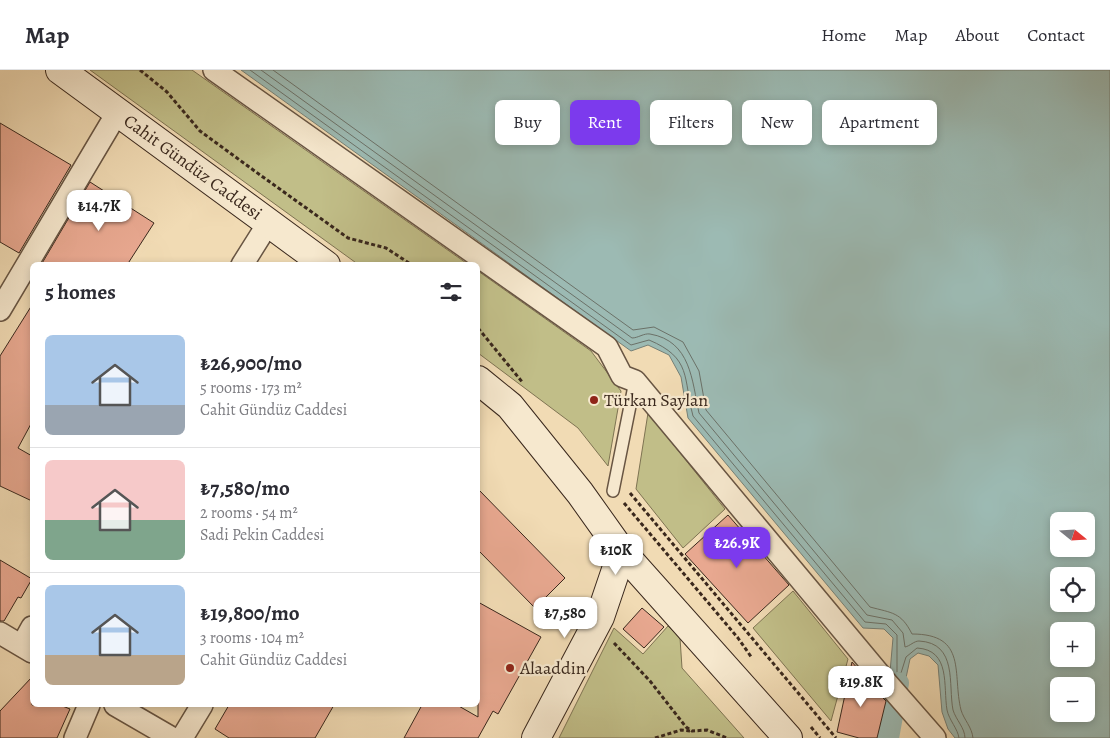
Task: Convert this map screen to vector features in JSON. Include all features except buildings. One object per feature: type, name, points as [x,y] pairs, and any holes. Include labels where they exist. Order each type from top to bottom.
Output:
[{"type":"main road","name":"Cahit Gündüz Caddesi","points":[[60,70],[322,262]]},
{"type":"main road","points":[[480,382],[510,406],[580,493],[622,552],[798,731]]},
{"type":"main road","points":[[536,738],[596,625],[622,552]]},
{"type":"street","points":[[214,70],[607,347],[622,376],[636,381],[886,682],[935,738]]},
{"type":"street","points":[[0,310],[117,113]]},
{"type":"street","points":[[244,262],[269,222]]},
{"type":"street","points":[[0,633],[27,649],[30,635]]},
{"type":"street","points":[[75,738],[88,707]]},
{"type":"street","points":[[118,707],[172,738]]},
{"type":"street","points":[[182,738],[201,707]]},
{"type":"lane","points":[[613,491],[636,381]]},
{"type":"path","points":[[140,70],[167,92],[200,130],[256,172],[348,238],[386,248],[407,262]]},
{"type":"path","points":[[613,491],[738,638],[755,662]]},
{"type":"path","points":[[629,492],[836,738]]},
{"type":"path","points":[[596,625],[650,681],[692,732]]},
{"type":"path","points":[[655,738],[681,730],[692,732],[707,730],[727,738]]},
{"type":"path","points":[[798,731],[820,738]]},
{"type":"shaded area","points":[[90,70],[192,70],[465,262],[355,262]]},
{"type":"shaded area","points":[[480,272],[591,351],[621,391],[608,466],[578,428],[480,354]]},
{"type":"shaded area","points":[[648,413],[725,509],[683,548],[636,489]]},
{"type":"shaded area","points":[[793,591],[848,659],[831,721],[753,628]]},
{"type":"shaded area","points":[[668,626],[680,638],[682,668],[744,738],[559,738],[614,628],[643,654]]},
{"type":"water","points":[[241,70],[1110,70],[1110,738],[955,738],[948,729],[942,712],[938,665],[929,656],[918,653],[910,659],[903,692],[890,672],[893,638],[884,629],[863,628],[688,418],[681,377],[669,355],[648,345],[631,351]]},
{"type":"waterway","points":[[888,738],[898,683]]},
{"type":"place","name":"Türkan Saylan","points":[[594,400]]},
{"type":"place","name":"Alaaddin","points":[[510,668]]}]
